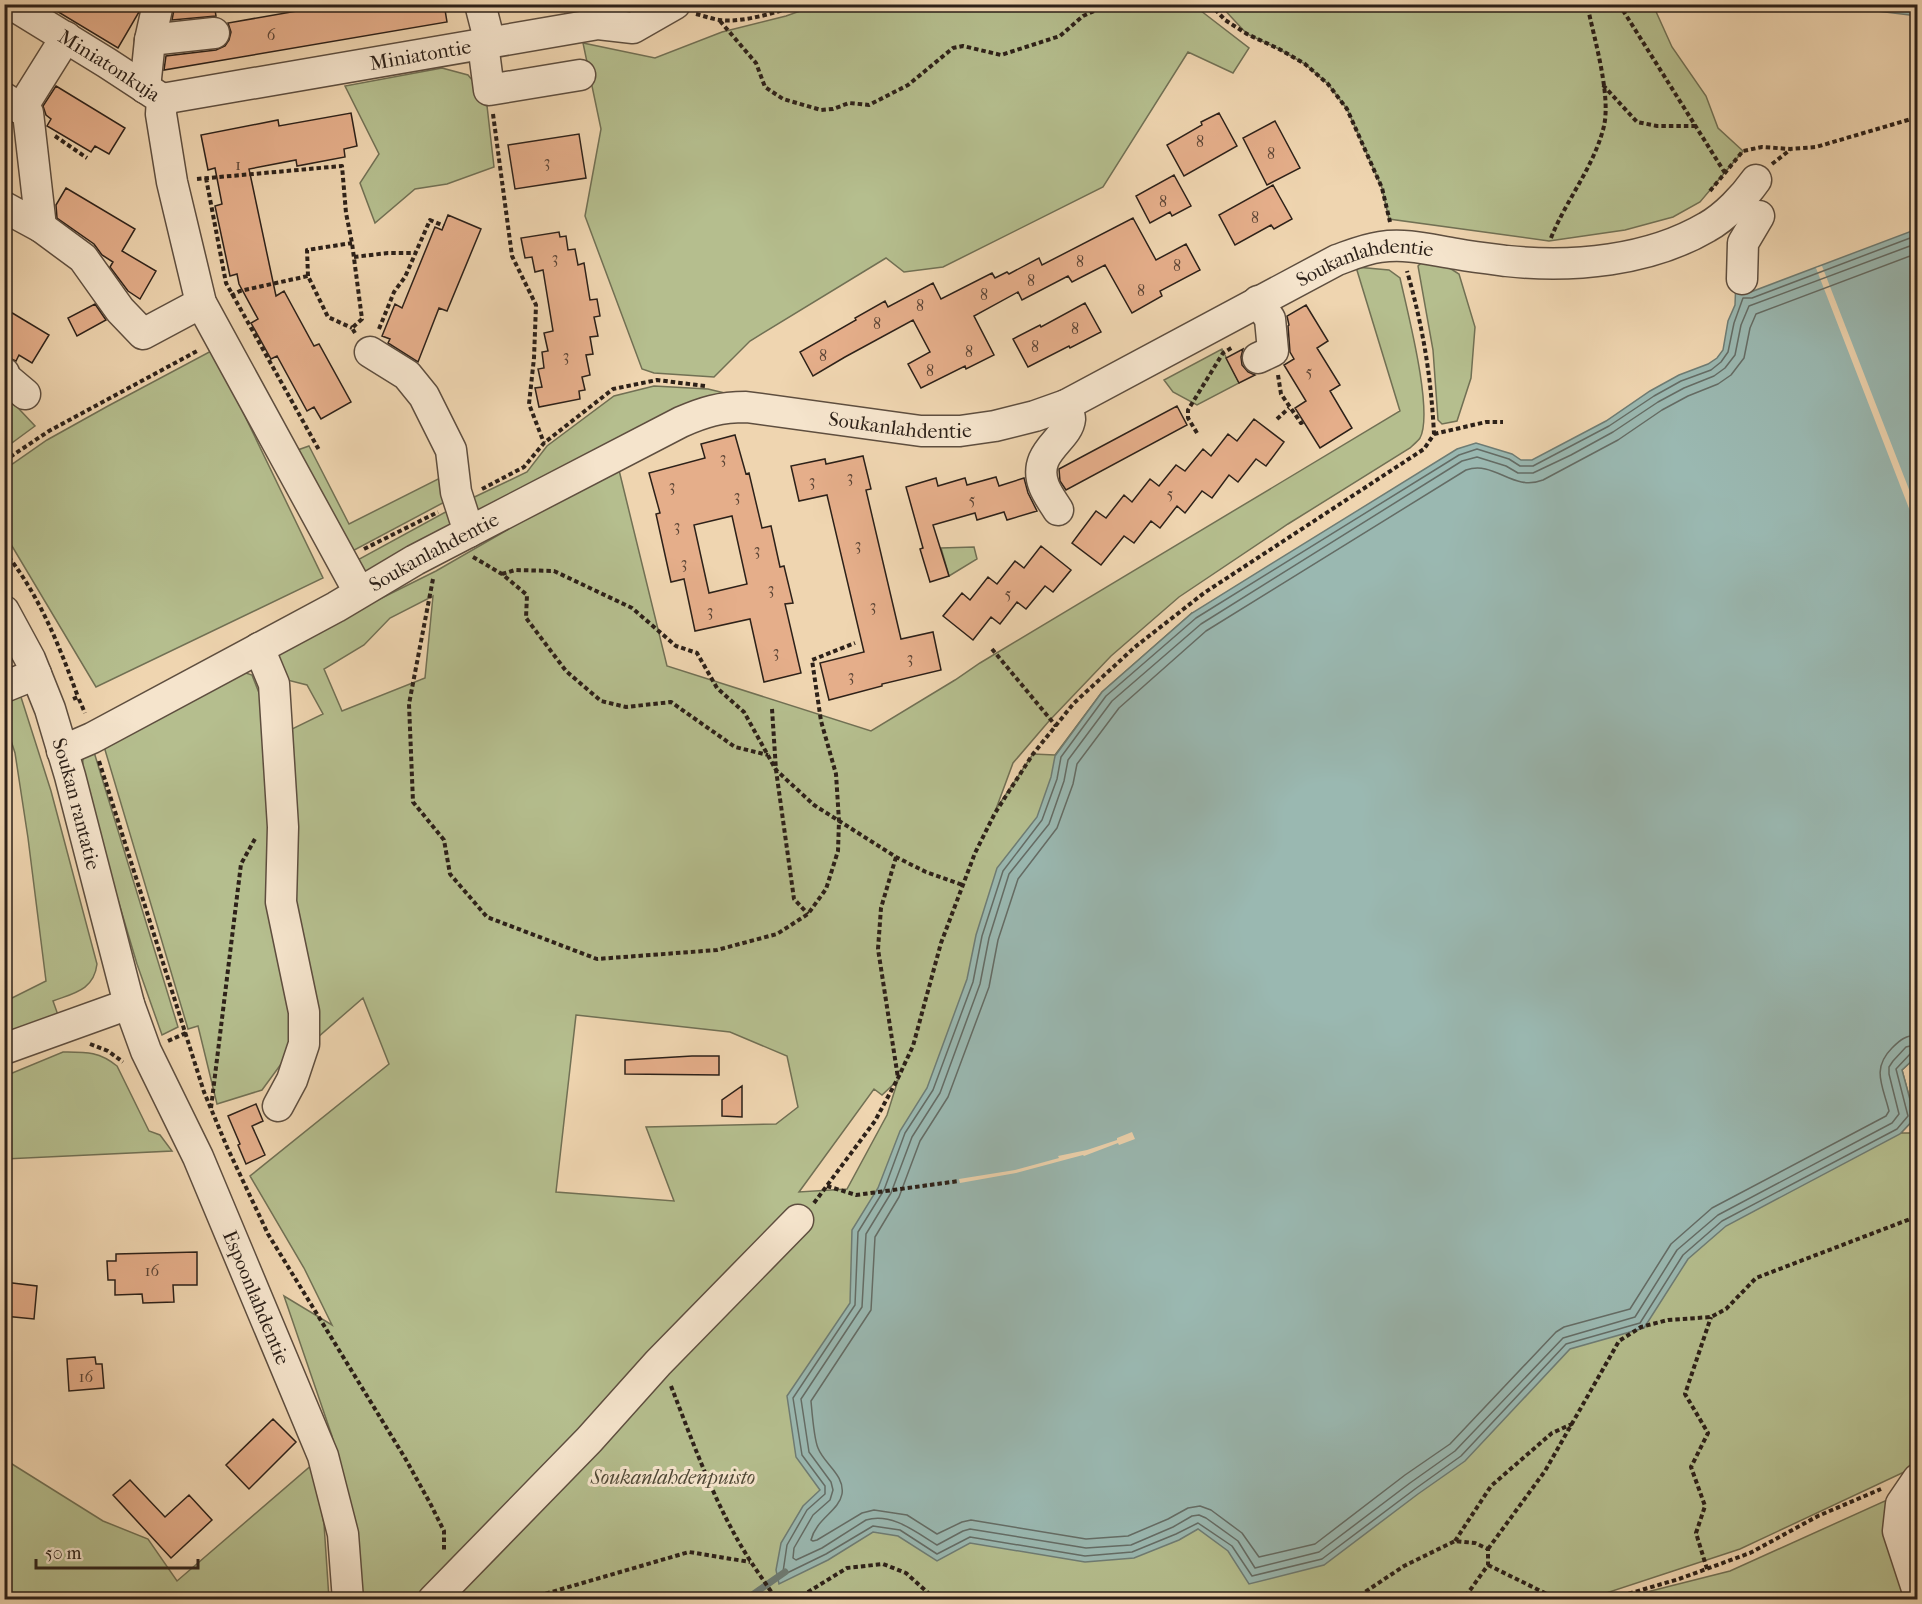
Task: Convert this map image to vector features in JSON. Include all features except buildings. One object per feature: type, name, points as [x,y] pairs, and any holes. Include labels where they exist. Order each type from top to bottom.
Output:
[{"type":"street","name":"Miniatonkuja","points":[[11,4],[66,37],[156,100]]},
{"type":"street","points":[[158,4],[150,40],[156,100],[172,182],[203,308],[359,592]]},
{"type":"street","points":[[480,4],[487,44],[489,90],[580,75]]},
{"type":"street","name":"Miniatontie","points":[[156,100],[598,24],[633,28],[675,4]]},
{"type":"street","points":[[150,40],[213,33]]},
{"type":"street","points":[[41,227],[28,113],[13,103],[66,37]]},
{"type":"street","name":"Soukanlahdentie","points":[[62,751],[92,738],[260,648],[456,539],[681,422],[705,412],[726,407],[775,411],[921,431],[960,431],[995,426],[1066,405],[1337,260],[1379,247],[1397,245],[1537,264],[1573,264],[1629,256],[1682,240],[1709,226],[1744,196],[1756,180]]},
{"type":"street","points":[[4,207],[41,227],[82,258],[120,310],[143,334],[203,308]]},
{"type":"street","points":[[1742,279],[1743,243],[1759,216]]},
{"type":"street","points":[[1258,301],[1270,319],[1266,354]]},
{"type":"street","points":[[370,352],[407,375],[424,396],[451,450],[459,502],[456,539]]},
{"type":"street","points":[[1058,510],[1043,484],[1042,471],[1045,456],[1063,434],[1070,419],[1066,405]]},
{"type":"street","name":"Soukan rantatie","points":[[4,611],[36,674],[50,709],[129,1004]]},
{"type":"street","points":[[260,648],[274,684],[283,827],[281,902],[304,1012],[304,1044],[292,1080],[278,1106]]},
{"type":"street","points":[[4,687],[36,674]]},
{"type":"street","points":[[4,1049],[129,1004]]},
{"type":"street","name":"Espoonlahdentie","points":[[129,1004],[146,1051],[198,1157],[323,1456],[343,1534],[348,1599]]},
{"type":"street","points":[[433,1599],[589,1440],[658,1363],[798,1220]]},
{"type":"street","points":[[1917,1479],[1901,1504],[1898,1531],[1917,1592]]},
{"type":"path","points":[[801,4],[742,19],[720,21],[756,63],[765,87],[783,99],[821,110],[833,109],[849,103],[870,105],[908,85],[953,48],[963,46],[1001,55],[1060,36],[1083,16],[1110,4]]},
{"type":"path","points":[[1210,4],[1225,20],[1305,64],[1328,84],[1347,109],[1382,188],[1389,219]]},
{"type":"path","points":[[1558,241],[1550,242],[1559,219],[1594,153],[1604,126],[1605,99],[1587,4]]},
{"type":"path","points":[[1619,4],[1725,173]]},
{"type":"path","points":[[1603,85],[1637,122],[1657,126],[1696,126]]},
{"type":"path","points":[[489,90],[512,256],[536,305],[529,404],[544,443]]},
{"type":"path","points":[[1706,195],[1743,151],[1762,147],[1790,149],[1816,147],[1917,117]]},
{"type":"path","points":[[172,182],[342,166],[346,213],[362,319],[351,328]]},
{"type":"path","points":[[206,178],[225,283],[319,450]]},
{"type":"path","points":[[352,243],[308,250],[308,276],[328,317],[351,328],[370,352],[394,292],[405,277],[430,220],[444,226]]},
{"type":"path","points":[[1382,221],[1399,220]]},
{"type":"path","points":[[354,257],[388,253],[416,253]]},
{"type":"path","points":[[798,1220],[828,1186],[874,1121],[898,1078],[913,1046],[941,943],[975,853],[995,813],[1033,754],[1074,703],[1135,647],[1204,593],[1424,449],[1434,434],[1429,363],[1418,309],[1407,271]]},
{"type":"path","points":[[203,308],[240,291],[308,276]]},
{"type":"path","points":[[4,461],[49,431],[220,339]]},
{"type":"path","points":[[1197,433],[1188,418],[1188,410],[1223,353],[1247,339],[1266,354],[1281,394],[1289,408],[1301,423],[1303,422]]},
{"type":"path","points":[[341,560],[524,467],[544,443],[613,389],[657,380],[709,386]]},
{"type":"path","points":[[1277,419],[1289,408]]},
{"type":"path","points":[[1434,434],[1486,422],[1503,422]]},
{"type":"path","points":[[456,539],[472,556],[502,574],[526,595],[526,618],[566,671],[601,701],[626,707],[671,702],[735,747],[768,755]]},
{"type":"path","points":[[456,539],[409,704],[413,802],[444,840],[450,874],[487,917],[597,959],[717,950],[777,934],[808,914],[826,889],[838,851],[839,821],[836,774],[821,721],[812,660],[855,643]]},
{"type":"path","points":[[4,551],[21,572],[56,638],[88,719],[92,738],[186,1033],[211,1109],[227,1147],[268,1234],[399,1448],[430,1503],[444,1531],[444,1554]]},
{"type":"path","points":[[502,574],[515,570],[554,571],[632,608],[676,646],[697,653],[717,688],[744,712],[776,770],[814,805],[896,857],[926,872],[963,885]]},
{"type":"path","points":[[992,649],[1056,726]]},
{"type":"path","points":[[50,709],[78,697]]},
{"type":"path","points":[[772,709],[776,770],[794,899],[808,914]]},
{"type":"path","points":[[211,1109],[241,864],[258,834]]},
{"type":"path","points":[[896,857],[881,908],[878,949],[898,1078]]},
{"type":"path","points":[[81,1045],[90,1044],[108,1051],[122,1062],[186,1033]]},
{"type":"path","points":[[828,1186],[856,1195],[959,1181]]},
{"type":"path","points":[[1463,1599],[1488,1564],[1488,1549],[1545,1471],[1619,1341],[1641,1327],[1668,1320],[1711,1317],[1726,1309],[1756,1278],[1917,1216]]},
{"type":"path","points":[[1707,1569],[1696,1533],[1705,1506],[1691,1467],[1708,1433],[1685,1394],[1711,1317]]},
{"type":"path","points":[[658,1363],[671,1386],[707,1475],[751,1562],[777,1599]]},
{"type":"path","points":[[1353,1599],[1404,1566],[1455,1541],[1491,1486],[1552,1433],[1572,1423]]},
{"type":"path","points":[[1606,1599],[1679,1579],[1750,1553],[1818,1516],[1888,1486]]},
{"type":"path","points":[[1455,1541],[1475,1543],[1488,1549]]},
{"type":"path","points":[[524,1599],[689,1552],[751,1562]]},
{"type":"path","points":[[795,1599],[847,1568],[883,1564],[906,1573],[936,1599]]},
{"type":"path","points":[[1488,1564],[1559,1599]]},
{"type":"green space","points":[[1192,4],[1249,48],[1233,73],[1188,52],[1103,187],[943,267],[904,272],[886,258],[750,341],[714,377],[654,373],[642,369],[585,216],[601,129],[583,43],[655,58],[722,32],[786,16],[817,5]]},
{"type":"green space","points":[[582,5],[662,5],[643,13]]},
{"type":"green space","points":[[1220,5],[1653,5],[1672,47],[1706,96],[1718,128],[1743,151],[1700,202],[1673,217],[1625,230],[1549,241],[1389,219],[1382,188],[1347,109],[1328,84],[1305,64],[1247,34]]},
{"type":"green space","points":[[442,68],[468,75],[486,97],[494,167],[447,184],[415,189],[375,223],[360,183],[379,154],[345,86]]},
{"type":"green space","points":[[1422,262],[1448,267],[1459,274],[1475,327],[1471,378],[1457,421],[1442,424],[1438,420],[1433,350],[1418,266]]},
{"type":"green space","name":"Soukanlahdenpuisto","points":[[1356,267],[1389,270],[1400,278],[1422,384],[1424,407],[1420,438],[1410,448],[1288,524],[1179,597],[1111,656],[1049,721],[1013,763],[996,809],[1033,754],[1055,755],[1102,692],[1192,613],[1918,1055],[1902,1070],[1915,1118],[1901,1133],[1917,1133],[1917,1466],[1740,1549],[1600,1595],[1610,1599],[359,1599],[356,1532],[332,1436],[284,1296],[332,1325],[304,1268],[250,1176],[389,1064],[363,998],[318,1037],[292,1049],[262,1090],[217,1104],[198,1026],[188,1029],[103,743],[237,670],[252,675],[283,744],[292,729],[323,714],[307,685],[283,679],[275,651],[436,571],[618,466],[667,666],[871,731],[1400,411]],"holes":[[[433,596],[425,678],[342,711],[324,669],[364,645],[390,618]],[[576,1015],[730,1032],[787,1056],[798,1107],[776,1124],[646,1127],[674,1201],[556,1192]],[[898,1080],[887,1115],[847,1189],[799,1192],[874,1089],[882,1095]]]},
{"type":"green space","points":[[1222,349],[1239,383],[1197,405],[1173,392],[1164,380]]},
{"type":"green space","points":[[213,350],[323,578],[96,687],[12,546],[5,538],[4,470],[47,440]]},
{"type":"green space","points":[[654,386],[708,389],[729,394],[471,521],[464,502],[527,472],[547,446],[614,396]]},
{"type":"green space","points":[[4,393],[35,426],[5,448],[4,448]]},
{"type":"green space","points":[[309,446],[349,524],[446,475],[452,498],[345,555],[292,452]]},
{"type":"green space","points":[[451,509],[454,529],[376,574],[363,572],[352,563]]},
{"type":"green space","points":[[974,547],[977,559],[949,576],[941,548]]},
{"type":"green space","points":[[20,694],[51,791],[97,964],[92,980],[87,985],[75,993],[53,1001],[58,1015],[5,1038],[4,1002],[46,981],[15,753],[5,722],[5,701]]},
{"type":"green space","points":[[94,752],[178,1027],[162,1035],[137,964],[82,779],[83,758]]},
{"type":"green space","points":[[63,1052],[85,1052],[98,1055],[117,1066],[149,1131],[160,1135],[172,1151],[5,1159],[5,1076]]},
{"type":"green space","points":[[4,1459],[103,1521],[148,1539],[177,1581],[313,1464],[324,1524],[329,1599],[5,1599]]},
{"type":"green space","points":[[1917,1485],[1917,1578],[1912,1599],[1615,1600],[1730,1571]]},
{"type":"water","points":[[1717,5],[1917,5],[1917,16],[1877,11],[1763,10]]},
{"type":"water","points":[[1917,229],[1918,1055],[1902,1070],[1915,1118],[1900,1134],[1726,1226],[1688,1259],[1644,1328],[1570,1349],[1465,1461],[1324,1565],[1249,1584],[1228,1551],[1198,1529],[1179,1540],[1134,1558],[1085,1562],[970,1543],[937,1561],[898,1536],[873,1532],[828,1560],[779,1584],[776,1570],[781,1543],[803,1506],[820,1490],[796,1457],[787,1396],[850,1303],[852,1230],[878,1188],[900,1131],[927,1088],[967,979],[976,935],[997,868],[1037,817],[1051,777],[1055,756],[1102,692],[1192,613],[1457,449],[1476,443],[1512,454],[1521,460],[1532,460],[1606,421],[1650,391],[1679,375],[1708,364],[1723,350],[1728,321],[1735,305],[1736,279],[1748,293]]},
{"type":"pier","points":[[1822,266],[1917,510],[1917,529],[1816,268]]},
{"type":"pier","points":[[1132,1132],[1135,1139],[1084,1156],[1016,1173],[960,1183],[959,1179],[1015,1170],[1059,1158],[1058,1156],[1087,1150],[1117,1140]]},
{"type":"waterway","points":[[745,1600],[785,1572]]}]
